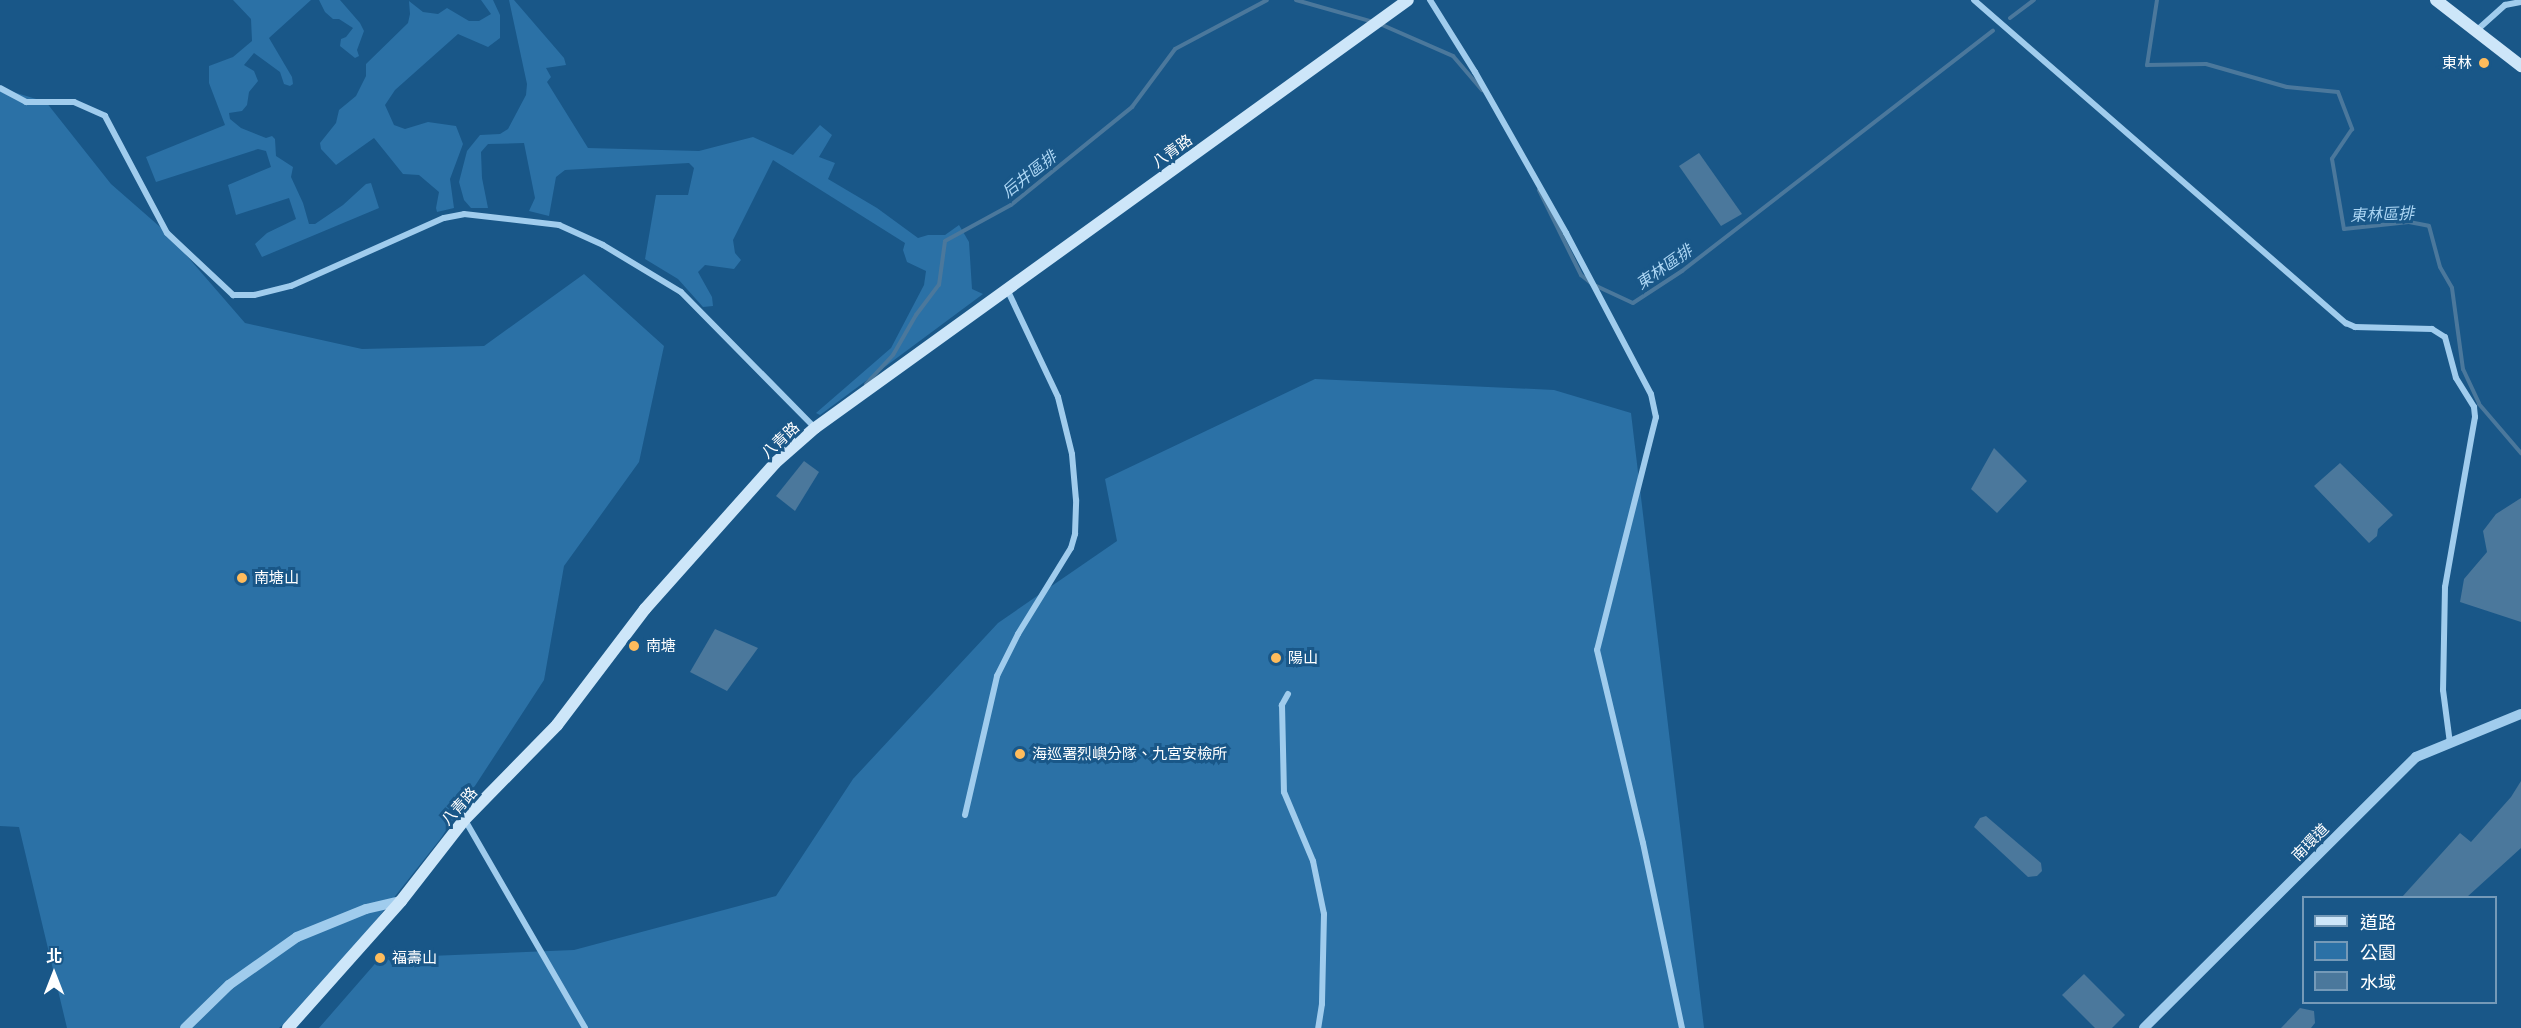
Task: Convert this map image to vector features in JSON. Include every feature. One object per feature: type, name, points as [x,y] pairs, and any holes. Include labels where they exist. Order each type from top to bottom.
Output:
[{"type":"main road","name":"八青路","points":[[288,1028],[401,901],[464,820],[557,724],[645,609],[775,463],[815,428],[1006,288],[1408,0]]},
{"type":"main road","points":[[2436,0],[2521,66]]},
{"type":"street","points":[[1430,0],[1475,72],[1566,233],[1651,394],[1656,417],[1597,650],[1638,821],[1682,1028]]},
{"type":"street","points":[[1974,0],[2346,322],[2355,327],[2432,329],[2445,337],[2456,378],[2474,407],[2475,417],[2445,587],[2443,690],[2450,743]]},
{"type":"street","points":[[2476,31],[2505,5],[2521,2]]},
{"type":"street","points":[[0,88],[26,102],[74,102],[105,116],[167,233],[232,295],[254,295],[291,286],[444,218],[464,214],[559,225],[603,245],[681,292],[815,428]]},
{"type":"street","points":[[965,815],[997,676],[1018,634],[1071,548],[1075,534],[1076,500],[1072,454],[1058,397],[1006,288]]},
{"type":"street","points":[[1288,694],[1282,705],[1284,792],[1313,861],[1324,914],[1322,1004],[1318,1028]]},
{"type":"street","name":"南環道","points":[[2144,1028],[2416,757],[2521,714]]},
{"type":"street","points":[[464,820],[585,1028]]},
{"type":"street","points":[[185,1028],[229,986],[297,937],[366,909],[401,901]]},
{"type":"green space","points":[[233,0],[311,0],[269,38],[292,77],[293,84],[290,86],[284,84],[280,72],[254,53],[244,65],[254,71],[258,81],[249,92],[247,105],[242,111],[229,113],[230,119],[241,128],[266,138],[272,136],[275,139],[276,156],[293,167],[291,177],[303,203],[309,224],[315,224],[343,205],[366,184],[371,183],[379,208],[262,257],[255,244],[267,233],[296,219],[289,198],[236,215],[228,185],[271,167],[266,151],[258,149],[156,182],[146,157],[225,125],[209,83],[209,66],[233,57],[252,41],[251,19]]},
{"type":"green space","points":[[319,0],[340,0],[360,23],[364,31],[357,50],[359,56],[355,58],[340,46],[341,39],[346,37],[353,28],[339,19],[333,19],[325,12]]},
{"type":"green space","points":[[481,0],[493,0],[500,15],[500,38],[488,47],[458,34],[395,90],[385,105],[394,125],[405,129],[428,122],[456,126],[463,144],[450,179],[454,208],[437,212],[439,192],[419,175],[403,174],[374,138],[336,165],[321,149],[320,143],[336,123],[339,110],[356,96],[366,76],[366,64],[408,23],[409,1],[423,12],[438,14],[447,8],[469,21],[479,21],[491,14]]},
{"type":"green space","points":[[509,0],[514,0],[564,58],[566,65],[546,68],[551,77],[547,82],[588,148],[699,151],[753,137],[793,155],[820,125],[832,135],[819,157],[835,163],[828,179],[877,208],[918,238],[928,235],[945,235],[959,225],[969,242],[972,289],[983,294],[820,415],[816,413],[891,348],[924,285],[926,271],[907,262],[903,250],[905,243],[773,160],[733,240],[735,253],[741,260],[734,269],[705,265],[698,272],[712,297],[713,306],[703,307],[678,279],[645,259],[656,195],[688,195],[694,168],[689,163],[565,170],[556,177],[549,216],[529,211],[535,198],[524,143],[488,144],[481,152],[482,178],[488,208],[471,208],[464,200],[459,182],[467,151],[480,135],[500,134],[508,129],[526,95],[527,84]]},
{"type":"green space","points":[[0,88],[46,102],[111,184],[167,233],[245,323],[362,349],[484,346],[584,274],[664,346],[639,462],[564,566],[544,680],[441,838],[321,990],[279,1028],[67,1028],[19,827],[0,826]]},
{"type":"green space","points":[[1315,379],[1554,390],[1631,413],[1704,1028],[319,1028],[380,958],[574,950],[776,896],[853,779],[998,623],[1117,541],[1105,479]]},
{"type":"water","points":[[1699,153],[1742,214],[1721,226],[1679,166]]},
{"type":"water","points":[[1994,448],[2027,481],[1997,513],[1971,489]]},
{"type":"water","points":[[804,461],[819,472],[795,511],[776,496]]},
{"type":"water","points":[[2340,463],[2393,515],[2378,529],[2377,536],[2369,543],[2314,486]]},
{"type":"water","points":[[2521,498],[2521,622],[2460,602],[2464,579],[2487,552],[2483,531],[2496,514]]},
{"type":"water","points":[[715,629],[758,648],[727,691],[690,672]]},
{"type":"water","points":[[2521,781],[2521,848],[2468,896],[2403,896],[2460,833],[2471,842],[2511,797]]},
{"type":"water","points":[[1986,816],[2041,863],[2042,871],[2037,876],[2028,877],[1974,827],[1980,818]]},
{"type":"water","points":[[2084,974],[2125,1015],[2112,1028],[2095,1028],[2062,995]]},
{"type":"water","points":[[2300,1008],[2314,1011],[2315,1023],[2311,1028],[2281,1028]]},
{"type":"waterway","name":"后井區排","points":[[866,384],[893,355],[916,315],[939,285],[945,241],[1011,205],[1132,107],[1175,49],[1267,0]]},
{"type":"waterway","name":"后井區排","points":[[1296,0],[1373,22]]},
{"type":"waterway","name":"東林區排","points":[[2010,18],[2034,0]]},
{"type":"waterway","name":"東林區排","points":[[2157,0],[2147,65],[2206,64],[2287,87],[2338,92],[2352,129],[2332,159],[2344,229],[2409,222],[2429,226],[2440,267],[2452,288],[2463,369],[2479,404],[2521,453]]},
{"type":"waterway","name":"東林區排","points":[[1380,24],[1453,56],[1482,90]]},
{"type":"waterway","name":"東林區排","points":[[1539,190],[1581,275],[1592,284],[1633,303],[1682,271],[1993,31]]},
{"type":"place","name":"東林","points":[[2484,63]]},
{"type":"place","name":"南塘山","points":[[242,578]]},
{"type":"place","name":"南塘","points":[[634,646]]},
{"type":"place","name":"陽山","points":[[1276,658]]},
{"type":"place","name":"海巡署烈嶼分隊、九宮安檢所","points":[[1020,754]]},
{"type":"place","name":"福壽山","points":[[380,958]]}]
